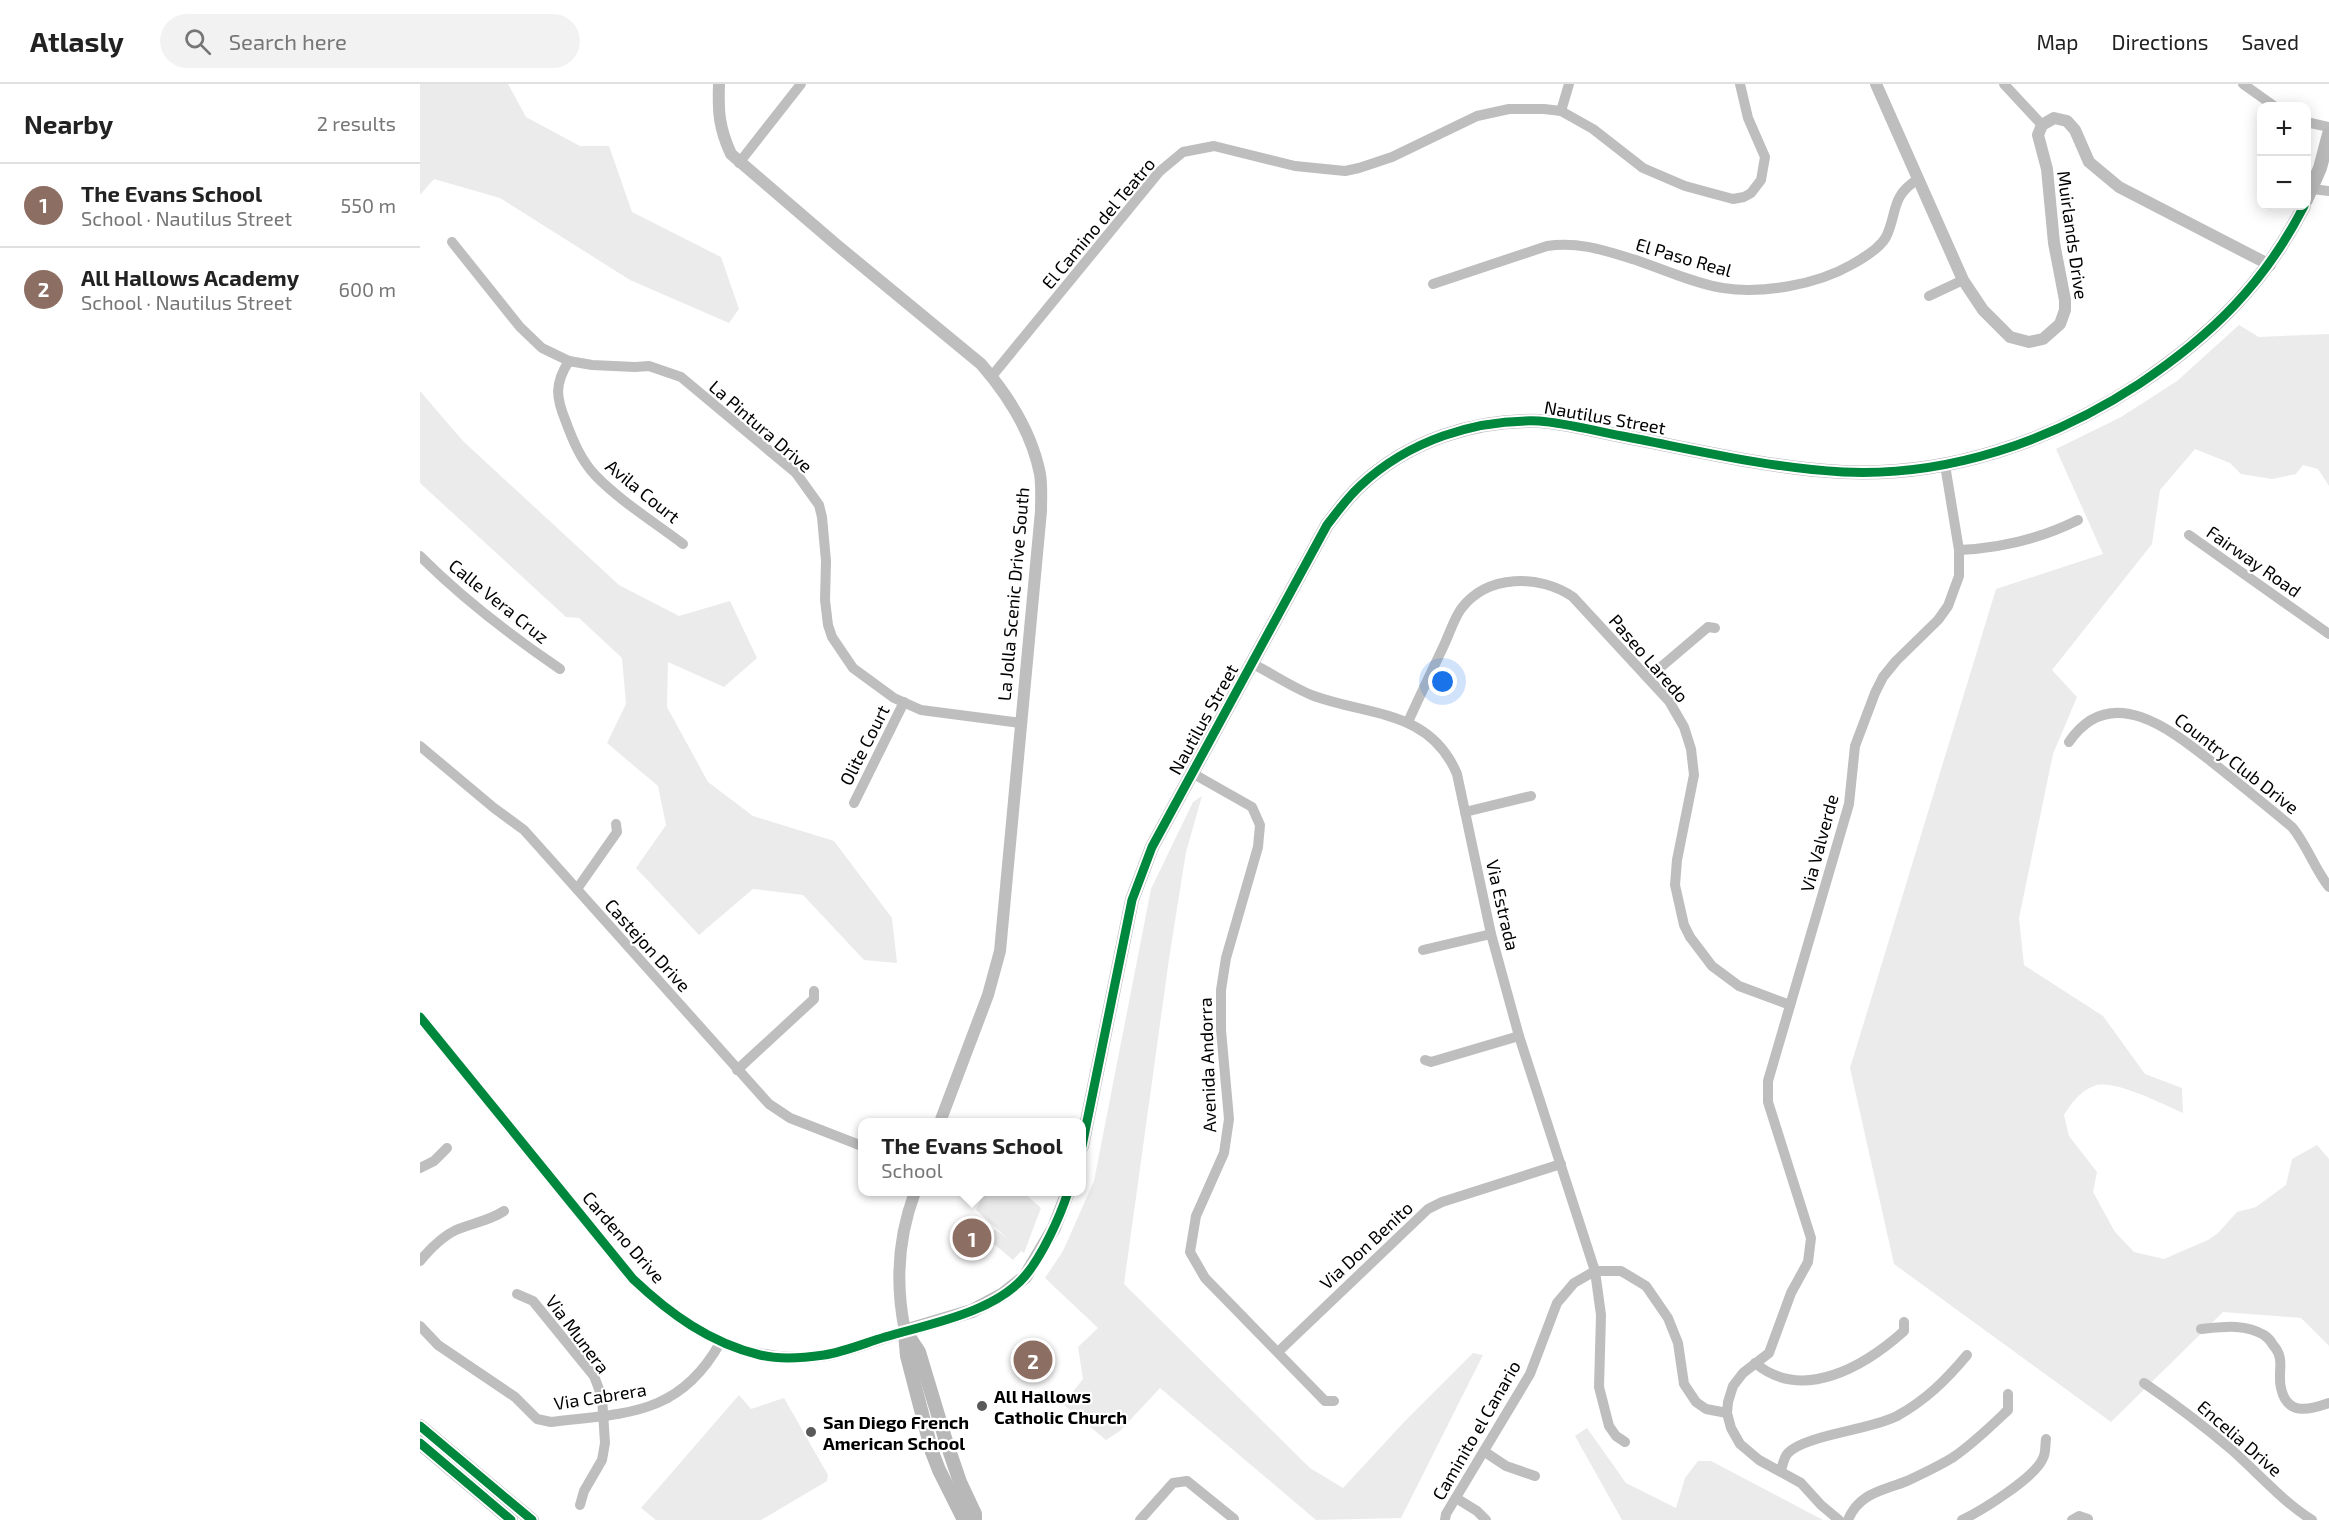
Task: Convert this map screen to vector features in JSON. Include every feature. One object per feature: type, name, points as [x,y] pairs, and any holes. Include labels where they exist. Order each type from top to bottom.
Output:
[{"type":"main road","points":[[2311,189],[2329,134]]},
{"type":"main road","name":"Nautilus Street","points":[[1086,1126],[1132,900],[1152,848],[1327,525],[1362,484],[1406,452],[1434,438],[1487,424],[1540,422],[1765,463],[1843,472],[1895,471],[1945,465],[2014,445],[2062,427],[2117,398],[2168,364],[2202,337],[2234,307],[2270,265],[2302,210]]},
{"type":"main road","points":[[968,1519],[960,1482],[920,1352],[905,1331],[972,1311],[1002,1295],[1025,1276],[1054,1228],[1066,1196]]},
{"type":"main road","points":[[420,1426],[532,1520]]},
{"type":"main road","points":[[420,1443],[511,1520]]},
{"type":"street","name":"La Jolla Scenic Drive South","points":[[719,84],[718,120],[731,154],[981,364],[1000,385],[1021,422],[1040,477],[1041,511],[1000,951],[988,995],[942,1118]]},
{"type":"street","points":[[739,162],[801,84]]},
{"type":"street","points":[[1561,111],[1569,84]]},
{"type":"street","name":"El Camino del Teatro","points":[[992,376],[1158,172],[1183,152],[1214,146],[1295,166],[1345,171],[1392,157],[1477,116],[1509,109],[1561,111],[1593,129],[1643,168],[1685,186],[1733,198],[1744,197],[1761,180],[1765,157],[1748,118],[1740,84]]},
{"type":"street","name":"Muirlands Drive","points":[[1876,84],[1963,280],[1983,310],[2010,337],[2029,342],[2043,339],[2060,324],[2065,310],[2054,243],[2047,169],[2038,135],[2042,125],[2054,118],[2067,121],[2075,130],[2089,162],[2119,187],[2270,265]]},
{"type":"street","points":[[2004,84],[2042,125]]},
{"type":"street","points":[[2243,84],[2268,102]]},
{"type":"street","points":[[2311,123],[2329,127]]},
{"type":"street","name":"El Paso Real","points":[[1433,284],[1559,244],[1596,248],[1721,288],[1753,291],[1791,285],[1814,280],[1851,266],[1874,250],[1885,239],[1895,204],[1906,186],[1918,179]]},
{"type":"street","points":[[2311,195],[2329,191]]},
{"type":"street","name":"La Pintura Drive","points":[[452,242],[520,327],[542,348],[569,361],[603,366],[649,366],[681,377],[796,473],[819,505],[826,561],[825,600],[832,637],[853,668],[894,698],[921,710],[1021,723]]},
{"type":"street","points":[[1929,296],[1963,280]]},
{"type":"street","name":"Avila Court","points":[[569,361],[560,375],[557,388],[560,408],[574,444],[593,474],[683,544]]},
{"type":"street","name":"Via Valverde","points":[[1727,1413],[1733,1386],[1743,1373],[1769,1353],[1791,1293],[1808,1262],[1811,1238],[1768,1102],[1768,1081],[1850,804],[1855,746],[1883,677],[1938,620],[1948,606],[1959,576],[1959,550],[1945,465]]},
{"type":"street","points":[[1959,550],[2021,543],[2078,520]]},
{"type":"street","name":"Fairway Road","points":[[2189,535],[2329,634]]},
{"type":"street","name":"Calle Vera Cruz","points":[[420,556],[438,574],[518,640],[560,669]]},
{"type":"street","name":"Paseo Laredo","points":[[1408,722],[1460,611],[1480,592],[1506,582],[1525,580],[1562,590],[1573,597],[1669,701],[1684,727],[1691,749],[1694,775],[1677,860],[1675,885],[1684,925],[1690,937],[1712,966],[1739,986],[1790,1005]]},
{"type":"street","points":[[1648,678],[1708,627],[1715,628]]},
{"type":"street","name":"Via Estrada","points":[[1253,664],[1313,695],[1408,722],[1421,729],[1440,746],[1454,766],[1466,812],[1491,934],[1519,1036],[1594,1271],[1601,1315],[1599,1387],[1609,1426],[1624,1442]]},
{"type":"street","name":"Olite Court","points":[[854,802],[904,702]]},
{"type":"street","name":"Country Club Drive","points":[[2069,742],[2077,730],[2098,716],[2122,712],[2152,720],[2177,734],[2292,827],[2301,837],[2320,875],[2329,886]]},
{"type":"street","name":"Castejon Drive","points":[[420,746],[524,830],[769,1104],[790,1118],[858,1144]]},
{"type":"street","name":"Avenida Andorra","points":[[1192,773],[1252,807],[1260,825],[1258,848],[1226,958],[1221,990],[1221,1030],[1229,1119],[1224,1153],[1196,1216],[1190,1252],[1205,1278],[1325,1401],[1334,1401]]},
{"type":"street","points":[[1466,812],[1531,796]]},
{"type":"street","points":[[577,889],[618,832],[616,824]]},
{"type":"street","points":[[1423,950],[1491,934]]},
{"type":"street","points":[[737,1070],[813,999],[814,991]]},
{"type":"street","name":"Cardeno Drive","points":[[420,1017],[633,1279],[661,1305],[720,1343],[762,1356],[792,1358],[826,1355],[905,1331]]},
{"type":"street","points":[[1425,1060],[1431,1062],[1519,1036]]},
{"type":"street","points":[[420,1168],[435,1161],[447,1148]]},
{"type":"street","name":"Via Don Benito","points":[[1278,1352],[1428,1209],[1442,1202],[1561,1164]]},
{"type":"street","points":[[905,1331],[901,1312],[899,1268],[906,1215],[913,1196]]},
{"type":"street","points":[[420,1261],[441,1240],[456,1230],[492,1219],[504,1211]]},
{"type":"street","points":[[1594,1271],[1621,1271],[1646,1286],[1668,1318],[1678,1343],[1684,1384],[1696,1402],[1706,1409],[1727,1413],[1731,1428],[1740,1444],[1759,1460],[1801,1483],[1821,1505],[1839,1520]]},
{"type":"street","name":"Caminito el Canario","points":[[1445,1520],[1446,1514],[1530,1374],[1557,1303],[1574,1283],[1594,1271]]},
{"type":"street","name":"Via Munera","points":[[517,1294],[534,1301],[594,1376],[602,1397],[606,1443],[602,1460],[584,1491],[580,1505]]},
{"type":"street","points":[[1755,1363],[1769,1374],[1790,1381],[1834,1374],[1862,1363],[1882,1350],[1904,1331],[1904,1322]]},
{"type":"street","name":"Via Cabrera","points":[[420,1326],[438,1345],[515,1397],[537,1419],[551,1422],[647,1409],[667,1400],[694,1378],[720,1343]]},
{"type":"street","points":[[2201,1329],[2237,1326],[2265,1335],[2277,1348],[2282,1359],[2281,1389],[2290,1406],[2301,1410],[2329,1403]]},
{"type":"street","points":[[1780,1470],[1786,1455],[1798,1444],[1874,1425],[1915,1406],[1943,1384],[1967,1355]]},
{"type":"street","name":"Encelia Drive","points":[[2144,1383],[2181,1408],[2233,1451],[2295,1509],[2312,1520]]},
{"type":"street","points":[[1848,1520],[1860,1500],[1873,1492],[1927,1472],[1976,1440],[2008,1410],[2008,1394]]},
{"type":"street","points":[[1962,1520],[2000,1498],[2024,1480],[2043,1459],[2046,1440]]},
{"type":"street","points":[[1485,1452],[1506,1466],[1535,1476]]},
{"type":"street","points":[[1140,1520],[1173,1483],[1187,1480],[1234,1519]]},
{"type":"street","points":[[1456,1498],[1486,1520]]},
{"type":"street","points":[[2072,1520],[2079,1516],[2088,1519]]},
{"type":"shaded area","points":[[420,84],[508,84],[526,117],[580,146],[609,146],[632,212],[721,257],[739,309],[729,323],[630,280],[500,198],[434,179],[420,195]]},
{"type":"shaded area","points":[[2239,325],[2259,337],[2329,334],[2329,486],[2318,469],[2303,465],[2296,474],[2272,479],[2241,474],[2230,463],[2195,449],[2160,490],[2152,544],[2052,670],[2077,697],[2053,754],[2019,918],[2024,965],[2103,1016],[2145,1074],[2182,1088],[2183,1113],[2126,1089],[2102,1085],[2094,1086],[2080,1094],[2064,1115],[2069,1136],[2097,1172],[2093,1192],[2115,1232],[2134,1252],[2164,1259],[2208,1240],[2218,1233],[2237,1212],[2256,1207],[2286,1185],[2292,1159],[2317,1145],[2329,1159],[2329,1346],[2301,1318],[2223,1312],[2111,1422],[1894,1264],[1850,1068],[1996,589],[2103,554],[2056,449],[2121,417],[2177,381]]},
{"type":"shaded area","points":[[420,391],[463,441],[619,585],[679,616],[730,601],[757,658],[724,687],[668,662],[667,707],[708,782],[753,816],[834,841],[892,918],[897,963],[864,960],[803,895],[753,889],[699,935],[636,868],[666,825],[658,786],[607,743],[626,704],[622,658],[579,618],[566,617],[420,483]]},
{"type":"shaded area","points":[[1202,796],[1186,852],[1124,1284],[1310,1468],[1343,1488],[1404,1422],[1473,1353],[1483,1355],[1401,1518],[1316,1520],[1160,1388],[1120,1431],[1106,1440],[1063,1404],[1083,1379],[1078,1347],[1098,1328],[1045,1278],[1063,1251],[1094,1181],[1151,889],[1193,802]]},
{"type":"shaded area","points":[[982,1196],[1028,1196],[1041,1208],[1024,1253],[1021,1251],[1013,1260],[988,1239],[995,1229],[1009,1240],[976,1210]]},
{"type":"shaded area","points":[[739,1395],[751,1409],[784,1398],[828,1475],[827,1481],[761,1520],[656,1520],[641,1508]]},
{"type":"shaded area","points":[[1587,1428],[1626,1483],[1676,1508],[1685,1478],[1698,1461],[1711,1461],[1823,1520],[1622,1520],[1575,1436]]},
{"type":"cycle path","points":[[1086,1126],[1132,900],[1152,847],[1327,525],[1351,495],[1379,470],[1421,445],[1443,436],[1466,429],[1515,421],[1560,423],[1760,463],[1843,472],[1882,472],[1921,468],[1998,451],[2035,438],[2106,404],[2139,384],[2190,346],[2213,327],[2253,284],[2272,260],[2302,210]]},
{"type":"cycle path","points":[[420,1017],[633,1279],[661,1304],[692,1326],[724,1343],[760,1355],[792,1358],[832,1354],[960,1316],[996,1299],[1012,1289],[1038,1258],[1066,1196]]},
{"type":"cycle path","points":[[420,1426],[532,1520]]},
{"type":"cycle path","points":[[420,1443],[511,1520]]},
{"type":"place","name":"The Evans School","points":[[972,1238]]},
{"type":"place","name":"All Hallows Academy","points":[[1033,1360]]},
{"type":"place","name":"All Hallows Catholic Church","points":[[982,1406]]},
{"type":"place","name":"San Diego French American School","points":[[811,1432]]}]
